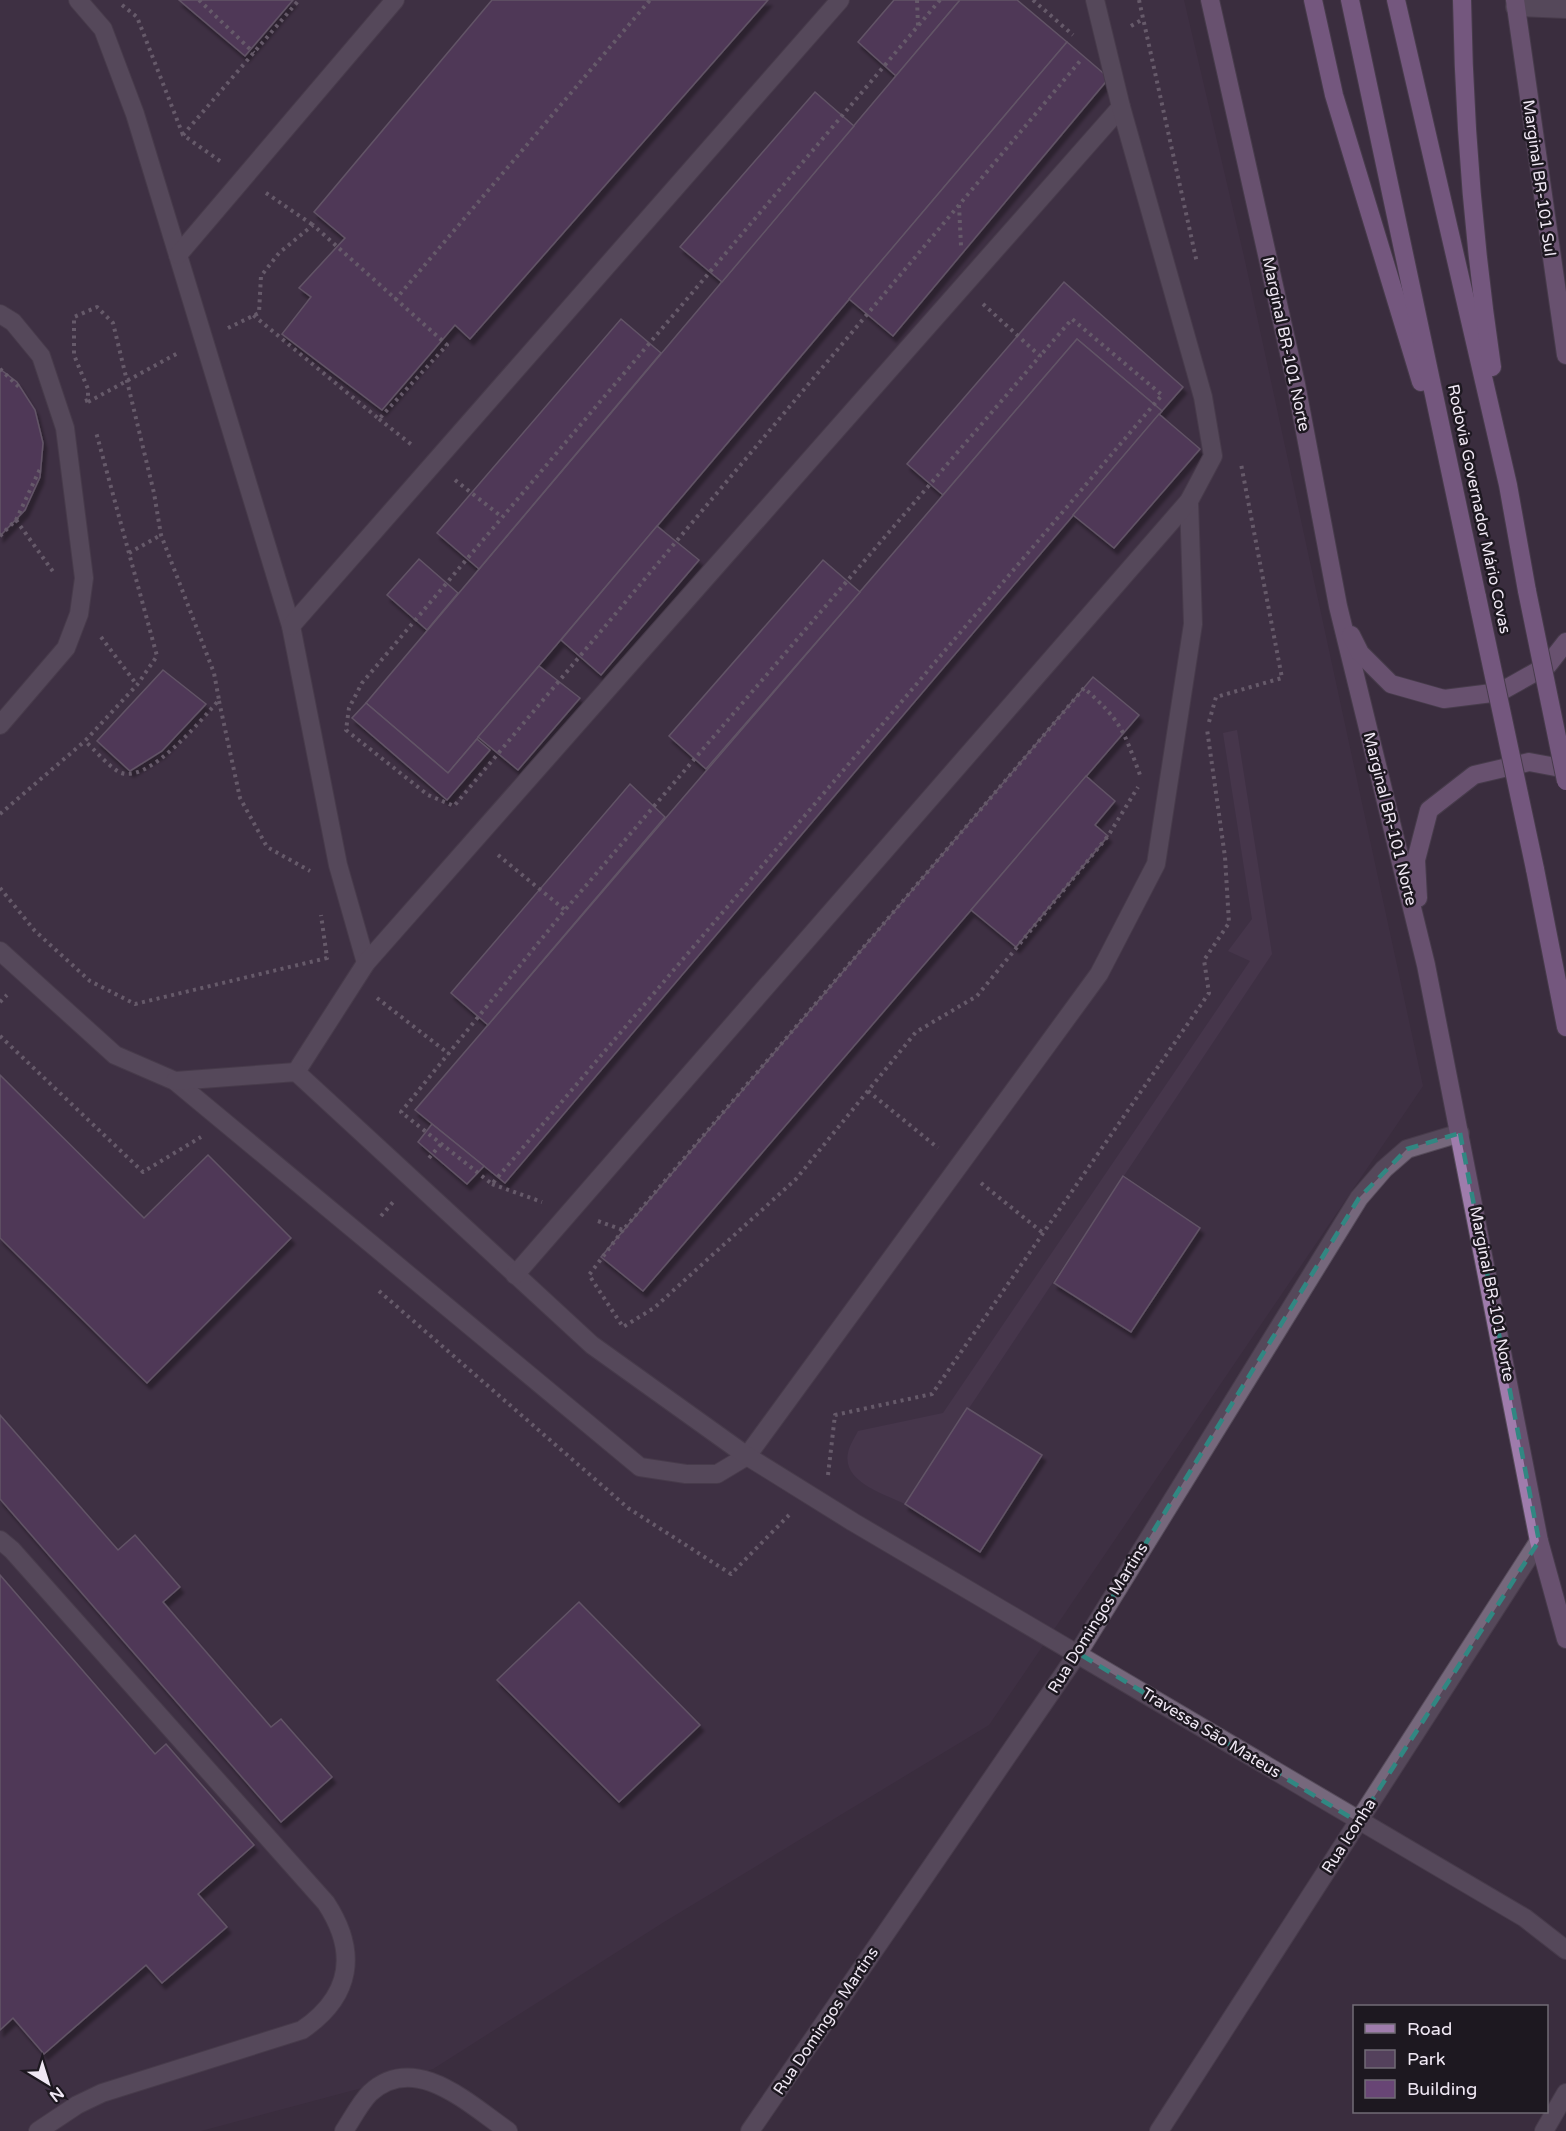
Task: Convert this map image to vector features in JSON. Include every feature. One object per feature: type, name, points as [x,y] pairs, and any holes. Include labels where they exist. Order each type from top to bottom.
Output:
[{"type":"highway","points":[[1313,0],[1334,95],[1458,501]]},
{"type":"highway","name":"Rodovia Governador Mário Covas","points":[[1350,0],[1458,501],[1566,1026]]},
{"type":"highway","name":"Rodovia Governador Mário Covas","points":[[1396,0],[1509,485],[1527,591],[1566,781]]},
{"type":"highway","points":[[1462,0],[1463,52],[1477,264],[1509,485]]},
{"type":"main road","name":"Marginal BR-101 Norte","points":[[1210,0],[1296,384],[1338,606],[1426,965],[1539,1540],[1566,1639]]},
{"type":"main road","name":"Marginal BR-101 Sul","points":[[1515,4],[1566,355]]},
{"type":"main road","points":[[1338,606],[1360,653],[1391,684],[1444,699],[1500,692],[1548,665],[1566,642]]},
{"type":"main road","points":[[1426,965],[1416,860],[1428,810],[1474,776],[1529,762],[1566,769]]},
{"type":"street","points":[[78,0],[103,29],[135,114],[291,626],[338,865],[366,963]]},
{"type":"street","points":[[178,255],[395,0]]},
{"type":"street","points":[[291,626],[840,0]]},
{"type":"street","points":[[515,1275],[1189,501],[1213,456],[1203,397],[1122,107],[1095,0]]},
{"type":"street","points":[[1515,4],[1566,9]]},
{"type":"street","points":[[175,1082],[296,1072],[366,963],[1122,107]]},
{"type":"street","points":[[0,314],[13,322],[41,356],[60,412],[65,428],[84,578],[79,614],[66,648],[0,724]]},
{"type":"street","points":[[0,951],[115,1055],[175,1082],[639,1467],[686,1474],[717,1474],[747,1456],[1099,974],[1156,864],[1193,624],[1189,501]]},
{"type":"street","name":"Travessa São Mateus","points":[[296,1072],[592,1345],[747,1456],[853,1522],[1078,1653],[1358,1822],[1525,1918],[1566,1950]]},
{"type":"street","name":"Rua Domingos Martins","points":[[750,2131],[1078,1653],[1359,1198],[1384,1169],[1407,1149],[1460,1132]]},
{"type":"street","points":[[0,1540],[28,1568],[326,1903],[338,1921],[345,1940],[346,1962],[343,1983],[334,2002],[320,2018],[302,2030],[102,2093],[77,2105],[39,2131]]},
{"type":"street","name":"Rua Iconha","points":[[1160,2131],[1539,1540]]},
{"type":"street","points":[[344,2131],[368,2094],[383,2082],[417,2077],[438,2084],[508,2131]]},
{"type":"street","points":[[1544,2131],[1566,2093]]},
{"type":"path","points":[[117,0],[137,18],[183,135],[313,225],[447,345],[379,419],[253,315]]},
{"type":"path","points":[[199,0],[254,53]]},
{"type":"path","points":[[183,135],[299,0]]},
{"type":"path","points":[[395,300],[650,0]]},
{"type":"path","points":[[917,0],[918,26]]},
{"type":"path","points":[[565,910],[477,837],[454,806],[428,795],[346,730],[349,708],[362,682],[940,0]]},
{"type":"path","points":[[1033,0],[1082,42]]},
{"type":"path","points":[[1139,0],[1199,270]]},
{"type":"path","points":[[454,806],[1082,58]]},
{"type":"path","points":[[959,205],[963,286],[1040,356]]},
{"type":"path","points":[[60,412],[259,313],[261,276],[279,253],[313,225]]},
{"type":"path","points":[[91,411],[88,389],[74,355],[74,317],[97,307],[113,323],[154,493],[161,535],[214,673],[240,798],[267,847],[314,873]]},
{"type":"path","points":[[492,1185],[1162,395],[1072,319],[565,910],[401,1112],[492,1185],[547,1203]]},
{"type":"path","points":[[0,369],[17,382],[23,392]]},
{"type":"path","points":[[0,814],[85,741],[137,685],[157,656],[94,422]]},
{"type":"path","points":[[0,536],[16,520],[40,471],[41,462]]},
{"type":"path","points":[[371,1284],[628,1508],[731,1574],[830,1474],[835,1415],[932,1394],[1209,993],[1204,960],[1229,922],[1225,857],[1207,729],[1216,697],[1282,678],[1241,462]]},
{"type":"path","points":[[129,553],[161,535]]},
{"type":"path","points":[[1084,688],[1112,713],[1125,731],[1142,780],[1108,836],[977,996],[916,1032],[796,1179],[654,1308],[623,1326],[589,1275],[623,1230],[1084,688]]},
{"type":"path","points":[[85,741],[120,772],[135,774],[171,753],[219,700]]},
{"type":"path","points":[[0,888],[35,931],[90,981],[135,1004],[327,958]]},
{"type":"path","points":[[319,905],[327,958],[449,1054]]},
{"type":"path","points":[[0,1036],[143,1172],[204,1135]]},
{"type":"path","points":[[590,1219],[623,1230]]},
{"type":"highlighted area","points":[[1460,1133],[1539,1541],[1358,1822],[1078,1653],[1359,1198],[1407,1149]]},
{"type":"shaded area","points":[[0,0],[1184,0],[1245,261],[1423,1086],[989,1725],[664,1922],[433,2069],[201,2131],[0,2131]]},
{"type":"green space","points":[[1237,730],[1272,954],[905,1504],[867,1486],[852,1472],[848,1463],[848,1453],[858,1431],[943,1413],[1250,961],[1228,951],[1252,919],[1223,733]]},
{"type":"building","points":[[179,0],[293,0],[245,56]]},
{"type":"building","points":[[492,0],[768,0],[470,339],[455,325],[382,410],[282,334],[311,297],[299,288],[345,238],[314,212]]},
{"type":"building","points":[[894,0],[960,0],[896,76],[858,42]]},
{"type":"building","points":[[960,0],[1017,0],[1067,42],[448,773],[366,703]]},
{"type":"building","points":[[1067,42],[1109,78],[893,336],[849,299]]},
{"type":"building","points":[[815,92],[854,126],[722,282],[680,247]]},
{"type":"building","points":[[1064,282],[1183,387],[1162,411],[1077,339],[943,495],[907,464]]},
{"type":"building","points":[[621,319],[661,353],[479,569],[437,533]]},
{"type":"building","points":[[1077,339],[1162,411],[505,1183],[415,1110]]},
{"type":"building","points":[[0,369],[17,382],[35,410],[43,443],[40,477],[25,510],[0,536]]},
{"type":"building","points":[[1159,414],[1200,449],[1114,548],[1073,515]]},
{"type":"building","points":[[657,526],[699,560],[601,675],[561,640]]},
{"type":"building","points":[[419,559],[458,593],[427,630],[387,595]]},
{"type":"building","points":[[823,560],[860,592],[706,769],[669,736]]},
{"type":"building","points":[[539,666],[580,698],[518,770],[478,737]]},
{"type":"building","points":[[163,670],[206,704],[162,751],[130,771],[97,741]]},
{"type":"building","points":[[1093,677],[1139,715],[643,1291],[601,1257]]},
{"type":"building","points":[[366,703],[448,773],[477,739],[490,750],[447,800],[352,718]]},
{"type":"building","points":[[1086,776],[1115,801],[1095,825],[1108,836],[1016,947],[971,910]]},
{"type":"building","points":[[630,784],[665,817],[488,1025],[451,993]]},
{"type":"building","points":[[0,1075],[144,1218],[208,1155],[291,1238],[147,1383],[0,1238]]},
{"type":"building","points":[[432,1124],[484,1166],[467,1184],[418,1142]]},
{"type":"building","points":[[1123,1176],[1200,1228],[1131,1332],[1054,1283]]},
{"type":"building","points":[[967,1408],[1042,1455],[980,1552],[905,1504]]},
{"type":"building","points":[[0,1415],[118,1550],[135,1535],[180,1587],[163,1602],[271,1727],[281,1719],[332,1777],[281,1822],[0,1499]]},
{"type":"building","points":[[0,1575],[155,1754],[166,1744],[254,1845],[198,1894],[227,1927],[162,1983],[146,1965],[44,2054],[13,2018],[0,2030]]},
{"type":"building","points":[[579,1602],[700,1725],[619,1802],[497,1680]]}]
